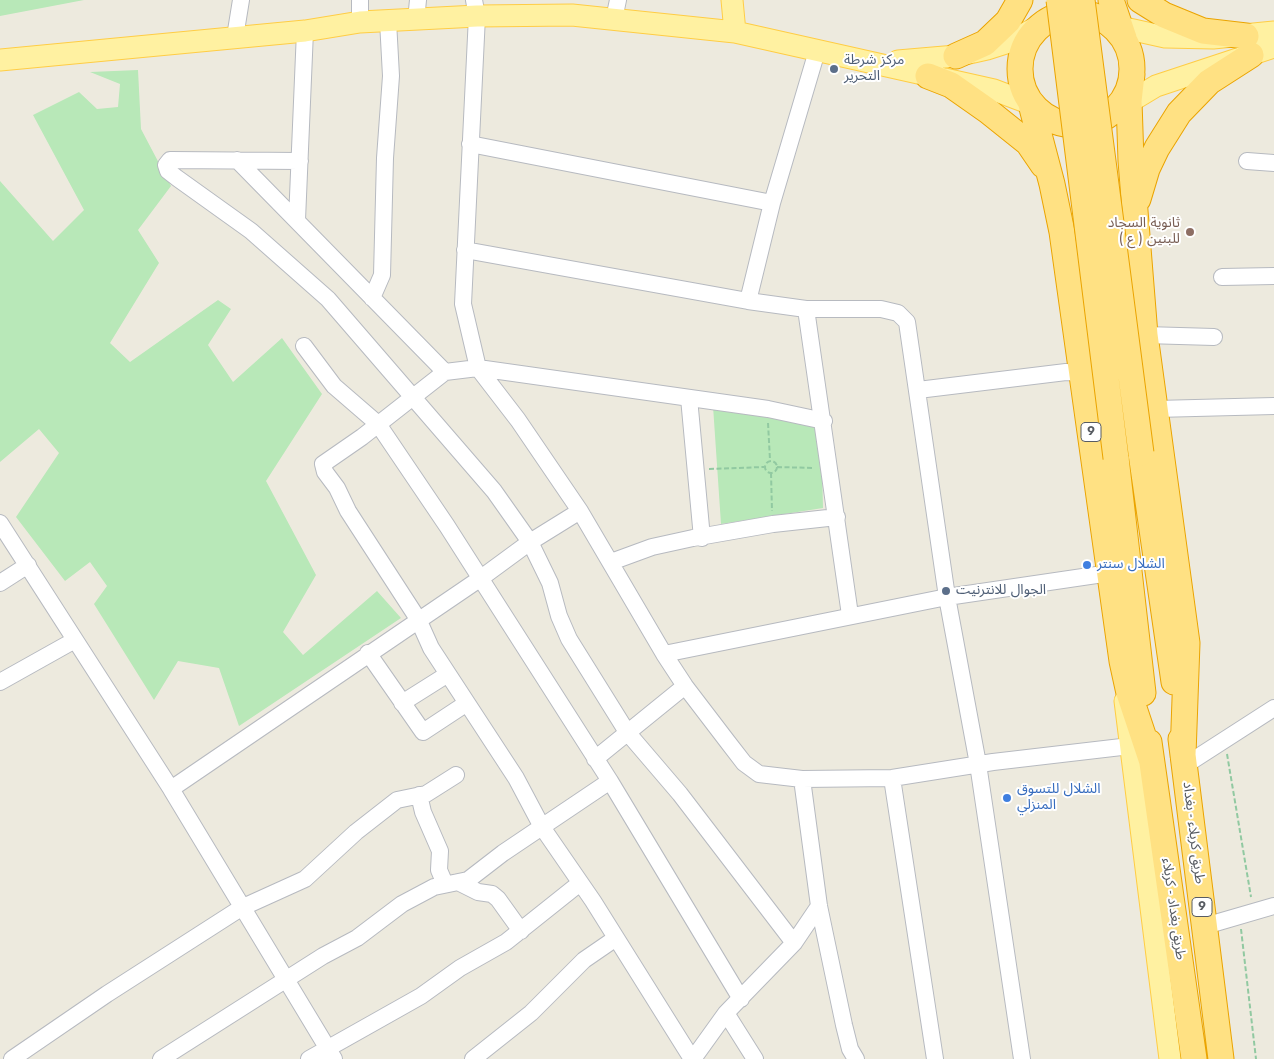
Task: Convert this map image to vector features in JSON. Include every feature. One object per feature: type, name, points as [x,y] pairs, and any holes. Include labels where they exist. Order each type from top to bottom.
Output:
[{"type":"highway","points":[[956,56],[985,43],[1008,21],[1020,0]]},
{"type":"highway","name":"9","points":[[1031,0],[1031,36],[1020,77],[1023,89],[1031,104],[1052,184],[1062,232],[1122,661],[1129,693],[1151,759]]},
{"type":"highway","name":"9","points":[[1059,0],[1151,759]]},
{"type":"highway","name":"9","points":[[1082,0],[1184,760]]},
{"type":"highway","points":[[1140,0],[1170,18],[1203,31],[1257,46]]},
{"type":"highway","points":[[1031,36],[1058,16],[1073,13],[1088,14],[1115,23]]},
{"type":"highway","name":"9","points":[[1115,23],[1132,60],[1129,101],[1135,228],[1145,335],[1187,643],[1184,760]]},
{"type":"highway","points":[[1135,228],[1140,189],[1151,162],[1168,130],[1196,94],[1257,46]]},
{"type":"highway","name":"9","points":[[1031,104],[1050,119],[1061,124],[1086,124],[1108,115],[1124,98],[1132,74]]},
{"type":"highway","points":[[928,76],[952,85],[968,95],[1028,143],[1043,165],[1052,184]]},
{"type":"highway","name":"طريق بغداد - كربلاء","points":[[1151,759],[1194,1059]]},
{"type":"highway","name":"طريق كربلاء - بغداد","points":[[1184,760],[1221,1059]]},
{"type":"highway","points":[[1173,911],[1188,919],[1204,920]]},
{"type":"highway","points":[[1181,964],[1194,955],[1202,955],[1209,960]]},
{"type":"main road","points":[[732,0],[735,32]]},
{"type":"main road","points":[[0,60],[305,31],[360,22],[388,22],[417,10],[475,8],[572,14],[616,9],[735,32],[868,61],[994,90],[1031,104]]},
{"type":"main road","points":[[1115,23],[1165,37],[1213,38],[1257,46]]},
{"type":"main road","points":[[1108,115],[1156,86],[1257,46],[1274,32]]},
{"type":"main road","points":[[868,61],[919,61],[956,56],[1031,36]]},
{"type":"main road","points":[[1122,661],[1130,746],[1170,1059]]},
{"type":"street","points":[[235,38],[241,0]]},
{"type":"street","points":[[360,0],[360,22]]},
{"type":"street","points":[[475,8],[463,304],[478,368],[518,420],[580,511],[664,654],[685,686],[744,763],[759,774],[802,778],[892,778],[978,764],[1130,746]]},
{"type":"street","points":[[372,298],[382,275],[385,158],[391,76],[388,22]]},
{"type":"street","points":[[297,220],[305,31]]},
{"type":"street","points":[[748,301],[772,204],[818,51]]},
{"type":"street","points":[[470,144],[772,204]]},
{"type":"street","points":[[300,161],[170,160],[166,166],[168,171],[177,178],[251,231],[328,299],[494,491],[530,542],[550,583],[559,616],[569,639],[627,732],[680,794],[794,943]]},
{"type":"street","points":[[237,160],[445,372]]},
{"type":"street","points":[[1247,161],[1274,163]]},
{"type":"street","points":[[465,250],[748,301],[806,309],[881,309],[898,313],[907,322],[946,597],[978,764],[1022,1059]]},
{"type":"street","points":[[1222,277],[1274,276]]},
{"type":"street","points":[[806,309],[824,421],[850,615]]},
{"type":"street","points":[[1145,335],[1214,338]]},
{"type":"street","points":[[304,346],[334,386],[378,424],[481,578],[594,759],[610,781],[741,999]]},
{"type":"street","points":[[819,906],[794,943],[726,1014],[693,1059],[580,882],[542,827],[516,778],[431,648],[418,619],[348,511],[337,488],[325,472],[323,464],[445,372],[478,368],[768,409],[824,421]]},
{"type":"street","points":[[918,390],[1066,372],[1082,373]]},
{"type":"street","points":[[689,398],[702,538]]},
{"type":"street","points":[[1156,409],[1274,406]]},
{"type":"street","points":[[170,789],[481,578],[530,542],[580,511]]},
{"type":"street","points":[[611,562],[652,547],[772,524],[837,517]]},
{"type":"street","points":[[0,523],[170,789],[330,1053]]},
{"type":"street","points":[[0,583],[28,565]]},
{"type":"street","points":[[664,654],[946,597],[1110,573]]},
{"type":"street","points":[[0,682],[75,640]]},
{"type":"street","points":[[368,653],[423,732],[467,703]]},
{"type":"street","points":[[402,703],[448,674]]},
{"type":"street","points":[[594,759],[685,686]]},
{"type":"street","points":[[1184,760],[1225,740],[1274,708]]},
{"type":"street","points":[[12,1059],[107,994],[241,908],[305,879],[356,832],[397,800],[426,794],[456,775]]},
{"type":"street","points":[[802,778],[819,906],[844,1025],[850,1049],[856,1059]]},
{"type":"street","points":[[892,778],[935,1059]]},
{"type":"street","points":[[161,1059],[374,927],[402,904],[434,887],[468,880],[610,781]]},
{"type":"street","points":[[419,795],[423,812],[440,851],[439,870],[452,883],[478,892],[492,894],[498,899],[521,931]]},
{"type":"street","points":[[309,1059],[330,1053],[421,996],[460,968],[506,942],[580,882]]},
{"type":"street","points":[[1204,920],[1246,914],[1274,906]]},
{"type":"street","points":[[473,1059],[531,1013],[584,960],[616,938]]},
{"type":"street","points":[[726,1014],[755,1059]]},
{"type":"path","points":[[768,409],[770,460]]},
{"type":"path","points":[[764,467],[766,462],[770,460]]},
{"type":"path","points":[[770,460],[775,462],[777,467]]},
{"type":"path","points":[[696,470],[764,467]]},
{"type":"path","points":[[764,467],[766,471],[771,473]]},
{"type":"path","points":[[777,467],[829,468]]},
{"type":"path","points":[[771,473],[777,467]]},
{"type":"path","points":[[771,473],[772,524]]},
{"type":"path","points":[[1225,740],[1246,914],[1256,1059]]},
{"type":"green space","points":[[0,0],[84,0],[0,16]]},
{"type":"green space","points":[[138,70],[141,129],[171,186],[138,230],[159,263],[110,343],[130,362],[218,300],[231,309],[208,345],[233,382],[282,338],[322,394],[266,481],[316,575],[283,632],[303,655],[377,591],[401,618],[239,726],[219,668],[178,661],[154,700],[94,604],[107,586],[90,562],[65,581],[16,517],[59,453],[39,429],[0,462],[0,181],[53,241],[84,210],[33,115],[79,92],[97,109],[118,107],[120,84],[90,72]]},
{"type":"green space","points":[[713,406],[821,427],[823,508],[721,524]]},
{"type":"place","name":"مركز شرطة التحرير","points":[[834,69]]},
{"type":"place","name":"ثانوية السجاد ( ع ) للبنين","points":[[1190,232]]},
{"type":"place","name":"الشلال سنتر","points":[[1087,565]]},
{"type":"place","name":"الجوال للانترنيت","points":[[946,591]]},
{"type":"place","name":"الشلال للتسوق المنزلي","points":[[1007,798]]}]
